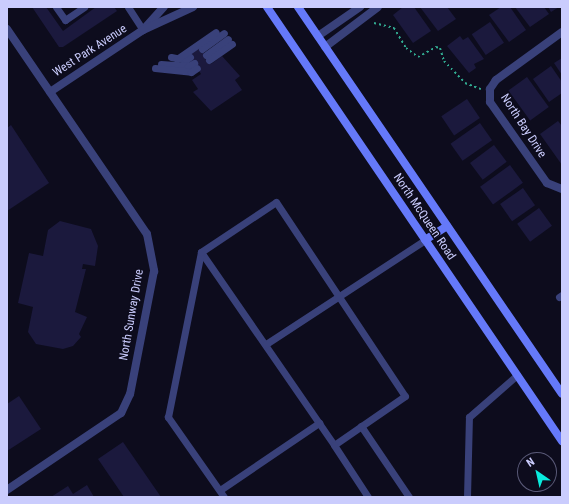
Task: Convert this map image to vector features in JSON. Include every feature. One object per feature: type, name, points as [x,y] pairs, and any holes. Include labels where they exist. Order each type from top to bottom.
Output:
[{"type":"main road","name":"North McQueen Road","points":[[267,7],[562,441]]},
{"type":"main road","name":"North McQueen Road","points":[[298,7],[562,394]]},
{"type":"main road","points":[[425,240],[447,226]]},
{"type":"street","name":"West Park Avenue","points":[[143,30],[164,7]]},
{"type":"street","name":"West Park Avenue","points":[[50,92],[143,30],[193,7]]},
{"type":"street","points":[[318,36],[359,7],[368,21]]},
{"type":"street","points":[[325,47],[368,21],[378,7]]},
{"type":"street","name":"North Sunway Drive","points":[[7,29],[147,234],[154,271],[130,394],[121,413],[7,490]]},
{"type":"street","points":[[490,89],[496,80],[562,32]]},
{"type":"street","name":"North Bay Drive","points":[[490,89],[490,102],[547,183],[560,189]]},
{"type":"lane","points":[[56,7],[65,20],[84,7]]},
{"type":"lane","points":[[128,7],[143,30]]},
{"type":"lane","points":[[193,63],[174,58],[216,32]]},
{"type":"lane","points":[[205,55],[228,39],[205,55]]},
{"type":"lane","points":[[162,64],[188,66],[193,63]]},
{"type":"lane","points":[[155,68],[191,72],[193,63]]},
{"type":"lane","points":[[224,497],[168,416],[201,252],[276,202],[406,396],[334,445]]},
{"type":"lane","points":[[266,344],[338,295],[425,240]]},
{"type":"lane","points":[[201,252],[266,344],[368,497]]},
{"type":"lane","points":[[467,497],[469,417],[517,375]]},
{"type":"lane","points":[[220,490],[319,423]]},
{"type":"lane","points":[[361,426],[409,497]]},
{"type":"path","points":[[368,21],[377,22],[394,28],[406,48],[418,57],[436,47],[440,48],[444,61],[470,88],[490,89]]},
{"type":"building","points":[[32,7],[46,7],[63,31],[96,7],[114,7],[117,11],[63,47],[59,47]]},
{"type":"building","points":[[403,7],[414,7],[431,31],[413,43],[393,15]]},
{"type":"building","points":[[420,7],[447,7],[456,19],[438,31]]},
{"type":"building","points":[[501,7],[510,7],[526,30],[509,42],[489,15]]},
{"type":"building","points":[[515,7],[544,7],[549,14],[530,27]]},
{"type":"building","points":[[548,7],[559,7],[551,12]]},
{"type":"building","points":[[490,22],[504,43],[486,55],[472,34]]},
{"type":"building","points":[[460,36],[463,40],[468,37],[484,59],[474,64],[476,68],[469,73],[447,46]]},
{"type":"building","points":[[200,47],[211,64],[222,56],[240,76],[235,80],[242,90],[211,111],[193,92],[198,89],[192,80],[201,74],[188,54]]},
{"type":"building","points":[[562,58],[562,75],[554,63]]},
{"type":"building","points":[[551,66],[562,82],[562,93],[549,102],[533,79]]},
{"type":"building","points":[[527,77],[549,107],[530,120],[508,91]]},
{"type":"building","points":[[467,99],[480,118],[454,135],[441,116]]},
{"type":"building","points":[[558,121],[562,126],[562,165],[540,134]]},
{"type":"building","points":[[480,123],[492,140],[463,161],[451,144]]},
{"type":"building","points":[[11,125],[49,183],[7,211],[7,128]]},
{"type":"building","points":[[494,145],[507,162],[483,180],[470,163]]},
{"type":"building","points":[[510,165],[523,183],[493,205],[480,187]]},
{"type":"building","points":[[523,188],[535,205],[512,221],[500,204]]},
{"type":"building","points":[[539,208],[552,226],[530,242],[517,224]]},
{"type":"building","points":[[60,221],[91,229],[98,246],[95,266],[83,264],[82,269],[86,269],[75,312],[87,317],[79,334],[81,337],[73,346],[63,349],[36,344],[28,332],[33,307],[18,303],[29,253],[43,256],[48,230]]},
{"type":"building","points":[[19,396],[41,429],[7,451],[7,404]]},
{"type":"building","points":[[123,442],[161,497],[124,497],[98,459]]},
{"type":"building","points":[[87,485],[94,497],[51,497],[68,486],[73,494]]}]
